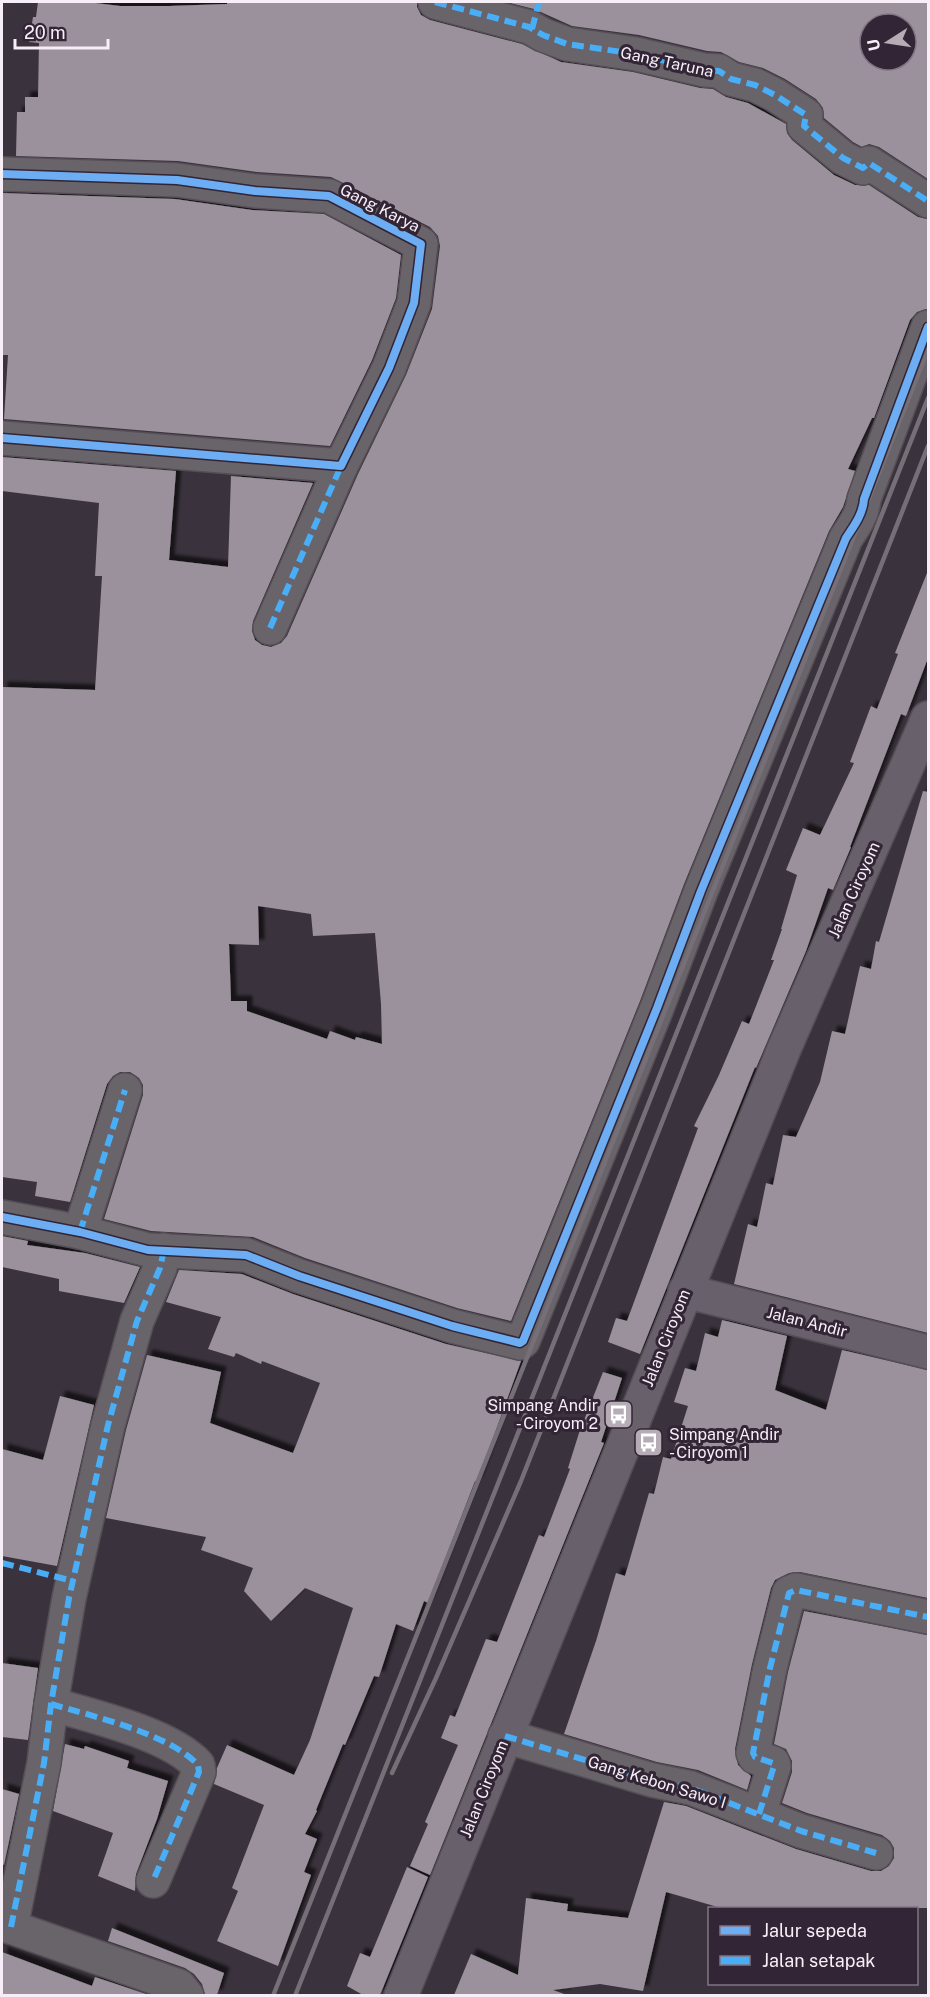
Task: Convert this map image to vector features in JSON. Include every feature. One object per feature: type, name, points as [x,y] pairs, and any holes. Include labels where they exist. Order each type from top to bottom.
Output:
[{"type":"main road","name":"Jalan Ciroyom","points":[[401,1995],[784,1049],[928,718]]},
{"type":"main road","name":"Jalan Andir","points":[[685,1291],[928,1352]]},
{"type":"street","name":"Gang Taruna","points":[[435,2],[535,15],[567,44],[636,54],[704,70],[719,71],[731,79],[755,85],[806,115],[804,126],[843,158],[863,168],[869,163],[928,201]]},
{"type":"street","name":"Gang Karya","points":[[2,174],[177,180],[255,191],[329,196],[421,244],[414,303],[389,368],[341,466]]},
{"type":"street","points":[[2,1217],[80,1232],[148,1250],[246,1255],[299,1276],[452,1326],[520,1343],[524,1341],[657,1008],[700,891],[846,538],[856,524],[864,506],[864,499],[928,327]]},
{"type":"street","points":[[2,438],[341,466],[270,628]]},
{"type":"street","points":[[80,1232],[125,1090]]},
{"type":"street","points":[[164,1250],[160,1268],[137,1321],[108,1425],[69,1598],[51,1704],[44,1763],[6,1926],[179,1986],[187,1995]]},
{"type":"street","points":[[759,1814],[774,1766],[773,1763],[754,1756],[753,1753],[770,1668],[789,1593],[796,1590],[928,1617]]},
{"type":"street","points":[[51,1704],[128,1727],[180,1749],[198,1765],[199,1772],[153,1881]]},
{"type":"street","name":"Gang Kebon Sawo I","points":[[505,1736],[652,1780],[691,1788],[801,1831],[876,1853]]},
{"type":"building","points":[[38,2],[170,6],[227,4],[227,2],[417,2],[421,15],[430,20],[522,44],[561,62],[633,72],[713,89],[726,97],[748,103],[786,124],[787,133],[792,140],[834,175],[855,185],[869,185],[918,217],[928,219],[927,309],[917,312],[910,320],[874,418],[848,469],[855,471],[843,507],[829,531],[684,884],[640,1001],[511,1321],[457,1308],[305,1258],[253,1237],[151,1231],[104,1219],[143,1095],[143,1085],[139,1078],[130,1072],[120,1072],[113,1076],[107,1084],[70,1202],[35,1196],[37,1182],[2,1177],[2,687],[95,690],[102,576],[95,576],[99,503],[2,491],[2,457],[176,471],[169,560],[228,567],[231,476],[313,483],[253,621],[252,631],[255,640],[271,647],[281,643],[287,636],[358,474],[406,375],[432,309],[440,246],[438,236],[430,227],[331,177],[257,172],[178,161],[16,156],[17,112],[25,112],[25,97],[38,97],[39,43],[29,42],[33,17],[36,17]],"holes":[[[258,906],[311,914],[313,936],[375,933],[382,1044],[356,1037],[355,1040],[330,1031],[327,1039],[247,1011],[247,1001],[231,1001],[229,944],[259,945]]]},
{"type":"building","points":[[506,2],[928,2],[928,179],[879,147],[869,144],[862,147],[853,142],[824,118],[823,108],[816,99],[763,68],[739,62],[721,52],[707,51],[639,35],[572,26],[534,9]]},
{"type":"building","points":[[3,193],[175,199],[252,210],[324,214],[401,255],[396,298],[372,360],[330,446],[4,419],[8,355],[2,355]]},
{"type":"building","points":[[927,573],[928,658],[906,716],[901,714],[833,890],[828,888],[806,951],[755,1067],[640,1354],[608,1342],[616,1318],[627,1321],[698,1128],[694,1126],[742,1021],[749,1024],[774,960],[771,960],[797,875],[786,870],[803,828],[820,835],[854,763],[850,762],[871,706],[877,709],[898,654],[895,653]]},
{"type":"building","points":[[923,791],[928,792],[928,1333],[734,1284],[748,1224],[757,1227],[766,1183],[773,1185],[783,1135],[796,1137],[820,1082],[832,1031],[845,1034],[860,966],[871,969],[876,941],[879,942]]},
{"type":"building","points":[[2,1236],[28,1241],[27,1245],[85,1253],[140,1267],[124,1303],[59,1291],[59,1279],[2,1267]]},
{"type":"building","points":[[179,1270],[242,1274],[293,1294],[446,1344],[521,1361],[477,1482],[475,1481],[428,1603],[424,1601],[413,1631],[396,1624],[379,1677],[374,1676],[305,1834],[317,1839],[304,1872],[311,1875],[278,1966],[217,1941],[238,1891],[232,1888],[264,1805],[214,1784],[217,1768],[227,1745],[294,1775],[310,1740],[353,1608],[305,1588],[271,1621],[244,1591],[253,1568],[201,1550],[206,1537],[106,1518],[126,1430],[147,1355],[221,1372],[210,1423],[293,1453],[320,1383],[262,1361],[261,1364],[236,1353],[234,1357],[208,1349],[221,1317],[166,1302]]},
{"type":"building","points":[[722,1320],[787,1336],[775,1390],[826,1410],[842,1350],[928,1370],[928,1598],[800,1572],[789,1573],[775,1580],[752,1664],[735,1749],[738,1765],[751,1776],[747,1790],[698,1770],[657,1762],[564,1734],[596,1641],[616,1573],[625,1576],[649,1493],[654,1494],[663,1457],[671,1459],[688,1406],[674,1402],[685,1368],[696,1371],[705,1333],[718,1337]]},
{"type":"building","points":[[603,1372],[622,1378],[601,1442],[604,1443],[430,1875],[410,1866],[428,1824],[425,1822],[458,1745],[441,1738],[450,1715],[455,1717],[486,1639],[497,1642],[539,1535],[544,1537],[570,1469],[568,1468],[579,1433]]},
{"type":"building","points":[[60,1396],[94,1405],[57,1566],[2,1556],[2,1449],[43,1460]]},
{"type":"building","points":[[804,1611],[928,1635],[928,1908],[718,1907],[666,1892],[643,1991],[600,1984],[553,1990],[567,1995],[454,1995],[471,1954],[518,1975],[526,1898],[568,1904],[567,1911],[628,1918],[664,1802],[686,1806],[796,1849],[871,1871],[881,1871],[889,1866],[894,1858],[894,1848],[890,1841],[882,1835],[807,1813],[782,1803],[792,1772],[792,1761],[786,1749],[774,1744],[788,1672]]},
{"type":"building","points":[[2,1663],[38,1668],[28,1740],[2,1737]]},
{"type":"building","points":[[65,1744],[84,1749],[85,1746],[129,1761],[127,1768],[168,1781],[157,1819],[136,1874],[135,1891],[98,1876],[113,1833],[53,1811]]},
{"type":"building","points":[[2,1789],[19,1794],[4,1865],[2,1864]]},
{"type":"building","points":[[407,1867],[428,1877],[380,1995],[363,1995],[347,1986],[360,1953],[370,1957]]},
{"type":"building","points":[[112,1928],[224,1973],[217,1995],[205,1995],[202,1984],[185,1968],[108,1941]]},
{"type":"building","points":[[2,1952],[92,1986],[95,1977],[149,1995],[2,1995]]},
{"type":"railway","points":[[273,1996],[928,350]]},
{"type":"railway","points":[[295,1996],[928,398]]},
{"type":"railway","points":[[392,1773],[436,1678],[521,1481],[928,446]]},
{"type":"marked path","points":[[435,2],[529,27],[567,44],[636,54],[704,70],[719,71],[731,79],[755,85],[806,115],[804,126],[843,158],[863,168],[869,163],[928,201]]},
{"type":"marked path","points":[[532,29],[539,2]]},
{"type":"marked path","points":[[270,628],[341,466]]},
{"type":"marked path","points":[[80,1232],[125,1090]]},
{"type":"marked path","points":[[11,1927],[44,1763],[51,1704],[69,1598],[108,1425],[137,1321],[160,1268],[164,1250]]},
{"type":"marked path","points":[[2,1563],[73,1581]]},
{"type":"marked path","points":[[759,1814],[774,1766],[773,1763],[755,1757],[753,1753],[770,1668],[789,1593],[796,1590],[928,1617]]},
{"type":"marked path","points":[[51,1704],[150,1735],[169,1744],[198,1765],[199,1772],[153,1881]]},
{"type":"marked path","points":[[505,1736],[652,1780],[691,1788],[801,1831],[876,1853]]},
{"type":"cycle path","points":[[2,174],[177,180],[255,191],[329,196],[421,244],[414,303],[389,368],[341,466],[2,438]]},
{"type":"cycle path","points":[[2,1217],[80,1232],[148,1250],[246,1255],[299,1276],[452,1326],[520,1343],[523,1341],[657,1008],[701,891],[846,538],[860,515],[928,327]]},
{"type":"place","name":"Simpang Andir - Ciroyom 2","points":[[619,1414]]},
{"type":"place","name":"Simpang Andir - Ciroyom 1","points":[[648,1443]]}]
